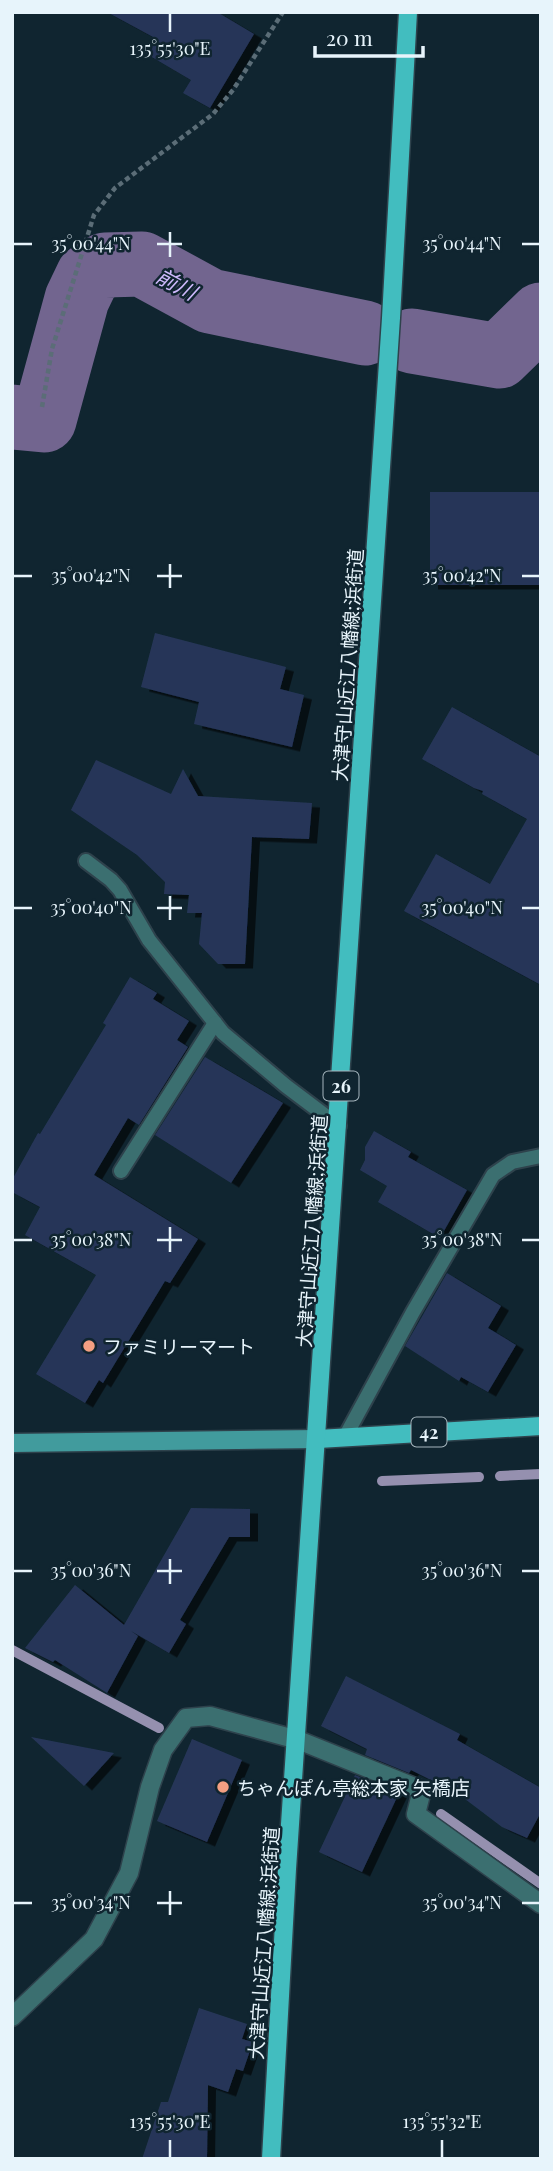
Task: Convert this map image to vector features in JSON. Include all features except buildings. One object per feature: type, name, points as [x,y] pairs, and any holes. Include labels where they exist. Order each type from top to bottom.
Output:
[{"type":"main road","name":"大津守山近江八幡線;浜街道","points":[[271,2159],[287,1869],[298,1740],[391,318],[408,12]]},
{"type":"main road","name":"42","points":[[318,1439],[541,1426]]},
{"type":"street","points":[[12,1443],[318,1439]]},
{"type":"street","points":[[12,2017],[94,1939],[129,1874],[150,1787],[163,1751],[186,1718],[210,1716],[298,1740],[422,1790],[416,1814],[541,1905]]},
{"type":"lane","points":[[86,861],[120,890],[149,940],[223,1033],[338,1126]]},
{"type":"lane","points":[[121,1171],[215,1023]]},
{"type":"lane","points":[[345,1437],[413,1312],[493,1175],[512,1162],[541,1156]]},
{"type":"path","points":[[42,407],[52,349],[94,215],[115,188],[213,114],[233,90],[283,12]]},
{"type":"waterway","name":"前川","points":[[12,417],[44,420],[77,299],[88,276],[105,265],[142,264],[210,301],[365,333]]},
{"type":"waterway","name":"前川","points":[[412,341],[499,356],[541,315]]},
{"type":"waterway","points":[[500,1476],[541,1474]]},
{"type":"waterway","points":[[382,1481],[479,1477]]},
{"type":"waterway","points":[[12,1650],[159,1728]]},
{"type":"waterway","points":[[441,1814],[541,1884]]},
{"type":"place","name":"ファミリーマート","points":[[89,1346]]},
{"type":"place","name":"ちゃんぽん亭総本家 矢橋店","points":[[223,1787]]}]
